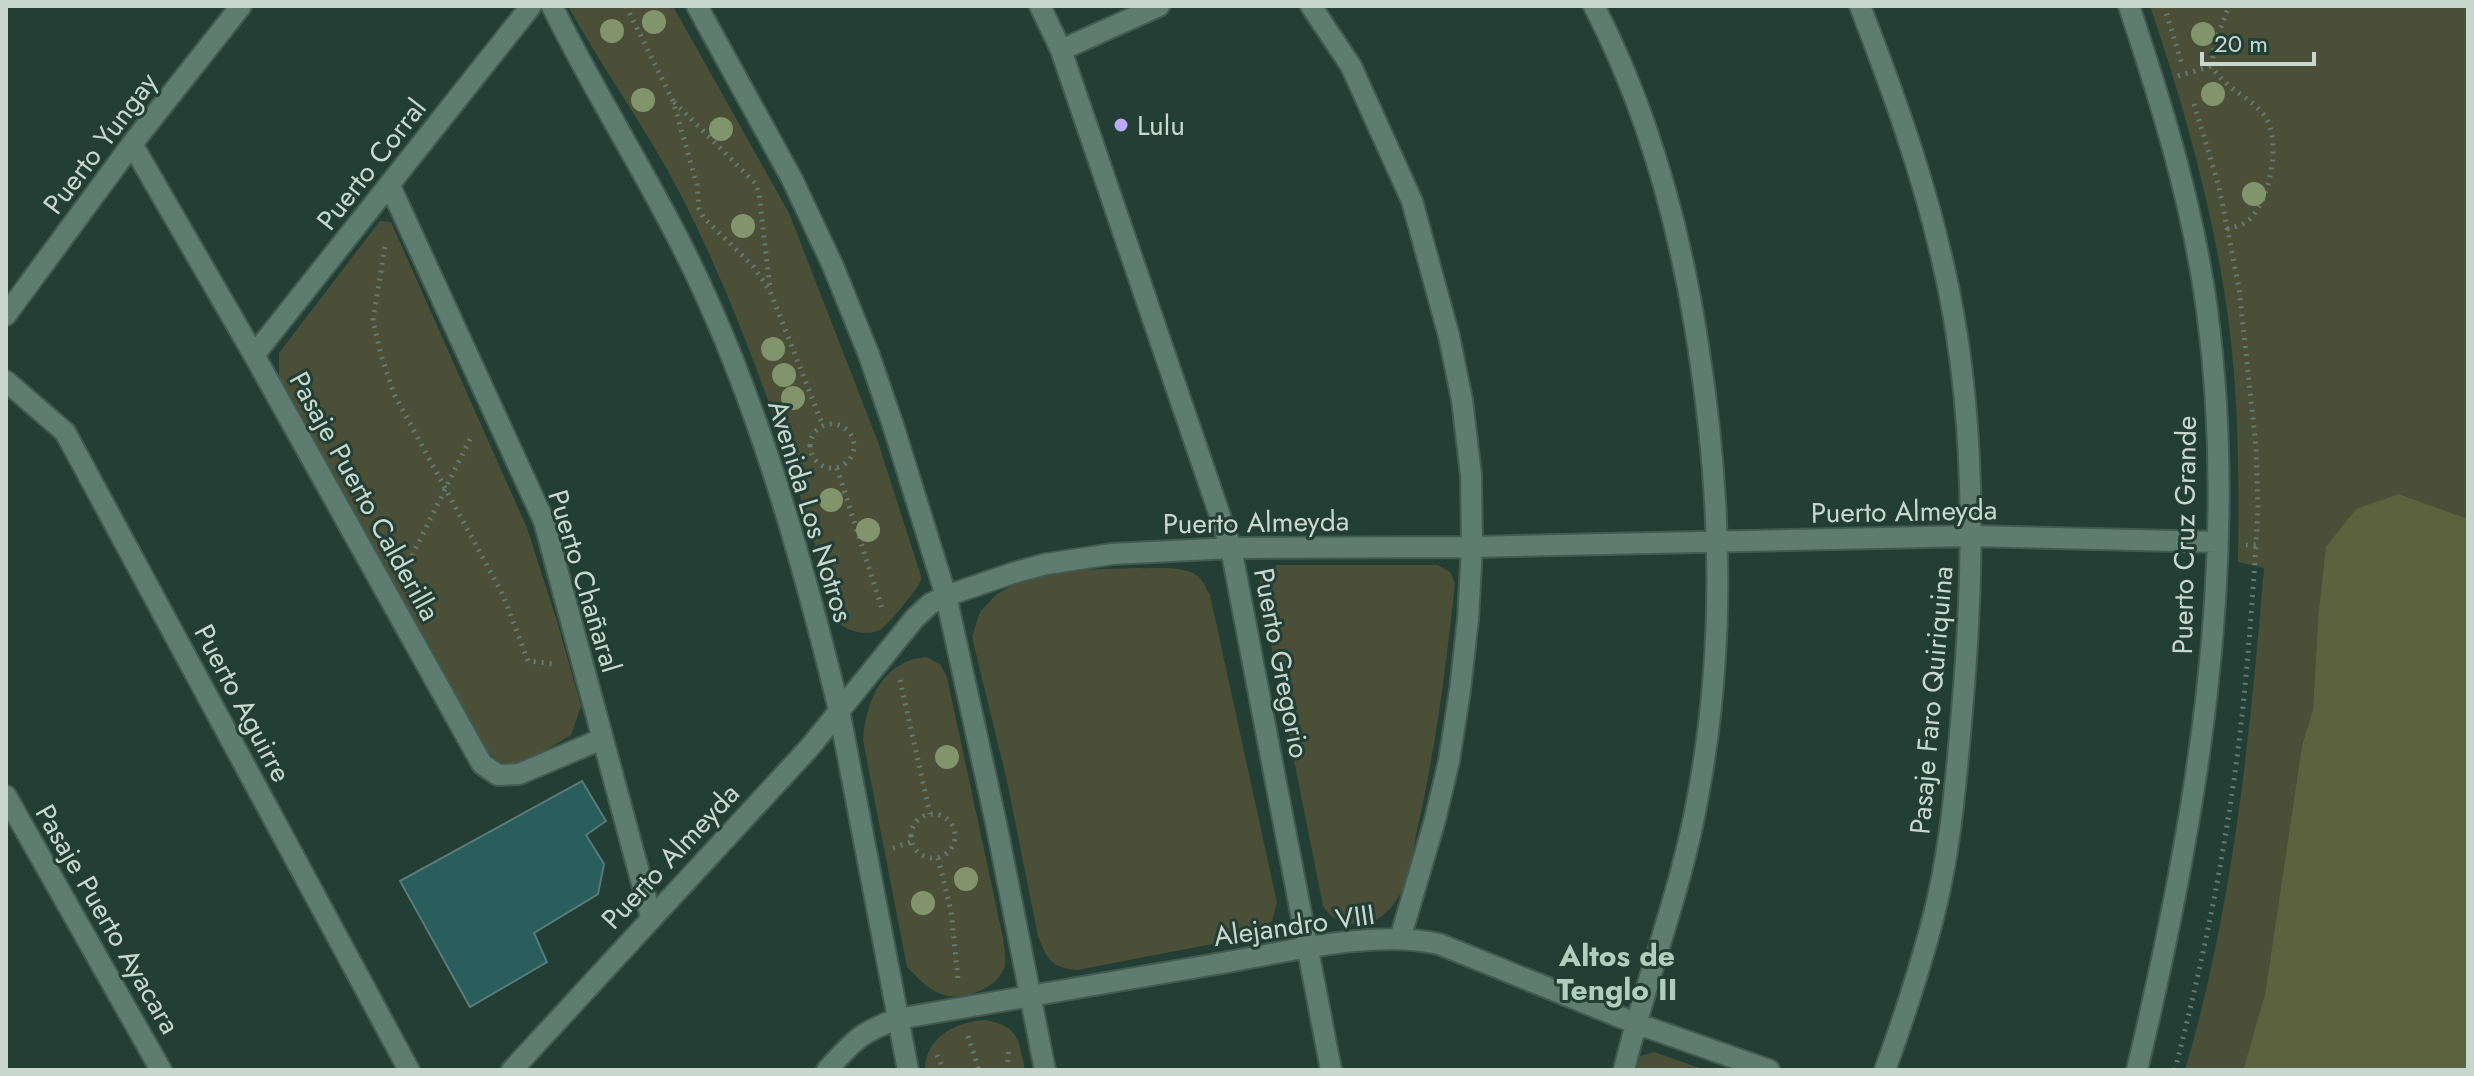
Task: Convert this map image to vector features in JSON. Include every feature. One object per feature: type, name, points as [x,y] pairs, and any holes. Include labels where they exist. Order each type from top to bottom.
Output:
[{"type":"street","name":"Puerto Yungay","points":[[6,315],[132,144],[241,6]]},
{"type":"street","name":"Puerto Corral","points":[[254,355],[531,6]]},
{"type":"street","name":"Avenida Los Notros","points":[[552,6],[682,244],[725,341],[780,495],[839,710],[908,1070]]},
{"type":"street","points":[[697,6],[792,179],[833,266],[869,355],[946,596],[1045,1070]]},
{"type":"street","name":"Puerto Gregorio","points":[[1040,6],[1061,50],[1231,548],[1331,1070]]},
{"type":"street","points":[[1061,50],[1159,6]]},
{"type":"street","points":[[1311,6],[1351,66],[1412,201],[1449,336],[1462,400],[1471,475],[1472,547],[1462,676],[1449,761],[1400,939]]},
{"type":"street","points":[[1594,6],[1632,91],[1660,169],[1679,241],[1706,393],[1719,542],[1716,671],[1698,799],[1681,874],[1635,1023],[1624,1070]]},
{"type":"street","name":"Pasaje Faro Quiriquina","points":[[1860,6],[1889,80],[1942,260],[1959,351],[1968,445],[1971,536],[1968,638],[1951,827],[1932,924],[1885,1070]]},
{"type":"street","name":"Puerto Cruz Grande","points":[[2129,6],[2171,138],[2195,237],[2208,312],[2218,489],[2215,622],[2191,805],[2176,893],[2137,1070]]},
{"type":"street","name":"Pasaje Puerto Calderilla","points":[[132,144],[254,355],[482,764],[498,775],[519,774],[602,739]]},
{"type":"street","name":"Puerto Chañaral","points":[[390,186],[544,521],[651,917]]},
{"type":"street","name":"Puerto Aguirre","points":[[6,381],[65,432],[409,1070]]},
{"type":"street","name":"Puerto Almeyda","points":[[512,1070],[810,747],[915,618],[930,604],[946,596],[1013,573],[1077,558],[1231,548],[1472,547],[1971,536],[2217,542]]},
{"type":"street","name":"Pasaje Puerto Ayacara","points":[[6,796],[161,1070]]},
{"type":"street","name":"Alejandro VIII","points":[[827,1070],[868,1030],[897,1019],[1308,948],[1419,939],[1439,944],[1635,1023],[1769,1070]]},
{"type":"path","points":[[626,6],[673,101],[697,185],[699,209],[704,218],[753,266],[770,291],[823,426]]},
{"type":"path","points":[[2195,237],[2239,226],[2249,220],[2266,191],[2274,150],[2272,132],[2266,118],[2223,82],[2212,66],[2214,45],[2229,6]]},
{"type":"path","points":[[673,101],[755,183],[759,194],[770,291]]},
{"type":"path","points":[[386,242],[373,320],[394,394],[503,595],[528,661],[583,666]]},
{"type":"path","points":[[391,599],[489,402]]},
{"type":"path","points":[[835,424],[850,434],[853,454],[844,465],[830,469],[811,455],[811,438],[823,426],[835,424]]},
{"type":"path","points":[[2175,1070],[2197,979],[2228,818],[2245,676],[2256,545]]},
{"type":"path","points":[[930,814],[941,815],[950,821],[955,830],[953,848],[938,858],[922,856],[911,842],[915,824],[921,817],[930,814]]},
{"type":"path","points":[[938,858],[951,911],[961,1008],[979,1070]]},
{"type":"green space","points":[[568,6],[673,6],[789,213],[878,442],[921,575],[915,591],[880,630],[858,632],[838,622],[771,410],[710,255],[658,154]]},
{"type":"green space","points":[[2150,6],[2468,6],[2468,519],[2399,494],[2318,619],[2313,709],[2302,745],[2265,994],[2243,1070],[2185,1070],[2216,947],[2237,821],[2264,568],[2238,562],[2237,413],[2223,284],[2197,163]]},
{"type":"green space","points":[[380,221],[391,222],[527,528],[581,706],[571,735],[521,765],[500,762],[486,750],[279,378],[279,353]]},
{"type":"green space","points":[[2399,494],[2468,519],[2468,1070],[2243,1070],[2265,994],[2302,745],[2313,709],[2326,547],[2356,509]]},
{"type":"green space","points":[[1277,565],[1438,565],[1450,572],[1455,583],[1435,738],[1410,868],[1394,903],[1383,916],[1368,924],[1339,920],[1323,906],[1261,595],[1260,579]]},
{"type":"green space","points":[[1137,568],[1186,571],[1200,578],[1210,595],[1277,903],[1272,921],[1259,935],[1077,970],[1068,969],[1051,961],[1038,936],[1007,781],[972,637],[980,612],[997,594],[1025,579],[1072,570]]},
{"type":"green space","points":[[926,657],[940,664],[947,677],[1005,954],[1003,972],[991,985],[974,993],[956,996],[936,992],[907,967],[863,740],[868,711],[879,685],[898,666]]},
{"type":"green space","points":[[985,1020],[1005,1026],[1016,1036],[1025,1070],[925,1070],[930,1049],[944,1033],[963,1024]]},
{"type":"green space","points":[[1654,1052],[1705,1070],[1636,1070],[1640,1056]]},
{"type":"building","points":[[582,781],[606,821],[586,835],[604,864],[598,894],[534,933],[547,962],[470,1007],[400,881]]},
{"type":"place","name":"Lulu","points":[[1121,125]]},
{"type":"district","name":"Altos de Tenglo II","points":[[1617,973]]}]
